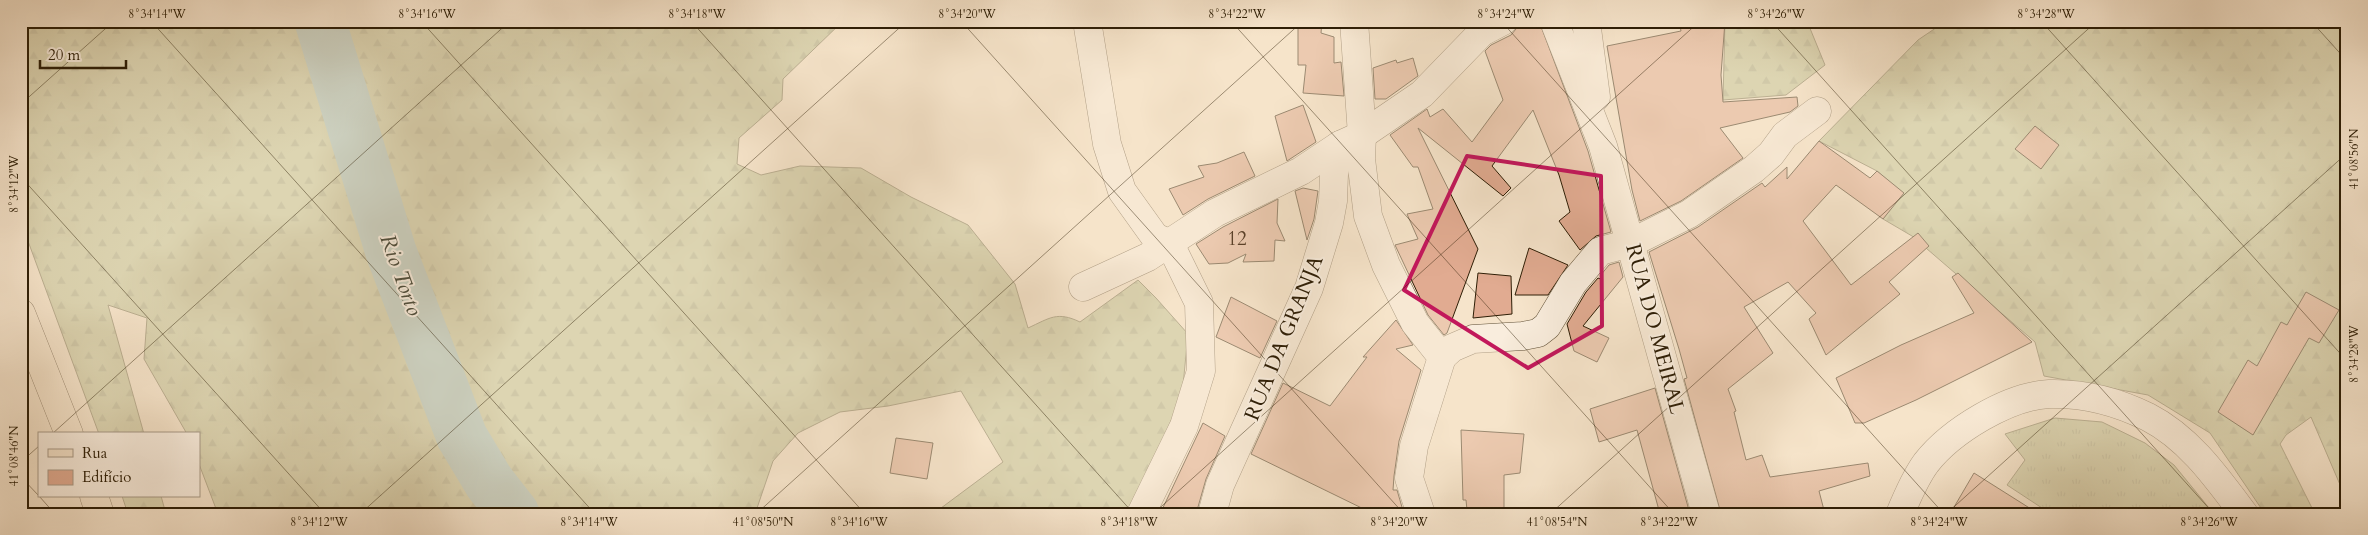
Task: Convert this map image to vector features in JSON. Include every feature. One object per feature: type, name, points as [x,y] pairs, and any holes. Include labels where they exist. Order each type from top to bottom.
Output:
[{"type":"main road","points":[[21,314],[68,432]]},
{"type":"main road","points":[[95,498],[100,514]]},
{"type":"street","points":[[1087,21],[1107,144],[1122,191],[1155,237],[1170,244],[1199,303],[1201,370],[1184,426],[1141,514]]},
{"type":"street","name":"RUA DA GRANJA","points":[[1212,514],[1220,485],[1309,288],[1332,208],[1334,174],[1351,140],[1354,21]]},
{"type":"street","points":[[1083,287],[1148,257],[1215,213],[1301,171],[1351,140],[1422,94],[1482,32],[1503,21]]},
{"type":"street","name":"RUA DO MEIRAL","points":[[1554,21],[1603,146],[1706,514]]},
{"type":"street","name":"RUA DO MEIRAL","points":[[1586,21],[1603,146]]},
{"type":"street","points":[[1421,514],[1409,478],[1414,446],[1442,356],[1452,348],[1473,339],[1523,336],[1538,332],[1547,326],[1573,283],[1600,251],[1631,243],[1689,214],[1754,169],[1771,154],[1785,136],[1817,111]]},
{"type":"street","points":[[1351,140],[1361,158],[1368,216],[1386,265],[1415,323],[1442,356]]},
{"type":"street","points":[[1900,514],[1926,463],[1960,430],[2003,405],[2048,394],[2095,397],[2149,418],[2186,445],[2214,474],[2244,514]]},
{"type":"highlighted area","points":[[1467,156],[1601,176],[1602,326],[1528,368],[1404,290]]},
{"type":"green space","points":[[21,21],[843,21],[783,79],[782,100],[739,138],[737,164],[761,175],[800,166],[861,168],[911,197],[968,225],[1015,284],[1028,328],[1059,316],[1080,322],[1138,280],[1188,334],[1182,396],[1130,514],[933,514],[1003,462],[961,391],[888,406],[840,412],[798,433],[773,461],[755,514],[218,514],[200,467],[200,432],[186,432],[144,359],[147,318],[108,305],[143,432],[98,432],[21,222]]},
{"type":"green space","points":[[1725,21],[1807,21],[1825,65],[1786,95],[1723,100]]},
{"type":"green space","points":[[1946,21],[2347,21],[2347,501],[2311,417],[2286,435],[2280,444],[2315,514],[2265,514],[2210,433],[2148,395],[2044,376],[2035,342],[1912,236],[1883,219],[1903,193],[1877,171],[1819,141],[1918,40]]},
{"type":"green space","points":[[2055,418],[2102,422],[2145,443],[2174,465],[2214,514],[2044,514],[2042,508],[2007,485],[2025,460],[2005,434]]},
{"type":"green space","points":[[123,498],[162,498],[166,514],[128,514]]},
{"type":"building","points":[[1298,21],[1322,21],[1321,33],[1334,37],[1334,63],[1341,62],[1344,96],[1303,93],[1306,65],[1298,65]]},
{"type":"building","points":[[1519,21],[1539,21],[1588,151],[1611,232],[1596,236],[1580,250],[1559,221],[1570,212],[1559,175],[1533,110],[1492,166],[1511,188],[1503,196],[1418,128],[1478,249],[1447,333],[1444,335],[1428,315],[1395,245],[1418,239],[1407,214],[1433,209],[1418,167],[1413,167],[1390,135],[1427,109],[1430,117],[1443,109],[1472,142],[1503,100],[1485,51],[1491,45],[1511,35]]},
{"type":"building","points":[[1679,21],[1725,21],[1721,75],[1723,102],[1797,97],[1798,106],[1790,112],[1720,128],[1743,158],[1681,201],[1640,221],[1632,190],[1607,46],[1681,31]]},
{"type":"building","points":[[1413,58],[1418,76],[1386,99],[1375,99],[1373,68],[1396,60],[1397,63]]},
{"type":"building","points":[[1303,105],[1316,142],[1287,161],[1275,116]]},
{"type":"building","points":[[2035,126],[2059,145],[2041,169],[2015,149]]},
{"type":"building","points":[[1819,141],[1870,178],[1877,171],[1904,193],[1883,219],[1836,185],[1803,221],[1851,285],[1918,233],[1929,246],[1889,282],[1900,294],[1826,355],[1809,319],[1816,313],[1788,282],[1744,307],[1773,353],[1728,389],[1736,411],[1734,412],[1746,460],[1762,455],[1770,477],[1868,463],[1870,476],[1819,491],[1825,514],[1721,514],[1684,379],[1687,378],[1649,252],[1698,227],[1762,183],[1765,187],[1787,167],[1787,179]]},
{"type":"building","points":[[1244,152],[1255,176],[1208,199],[1183,215],[1169,189],[1204,177],[1198,166],[1217,163]]},
{"type":"building","points":[[1303,188],[1318,191],[1314,219],[1307,240],[1295,191]]},
{"type":"building","points":[[1278,199],[1277,223],[1285,241],[1275,240],[1274,261],[1243,262],[1246,254],[1228,263],[1209,264],[1196,244],[1223,227]]},
{"type":"building","points":[[1529,248],[1568,265],[1548,295],[1515,295]]},
{"type":"building","points":[[1619,262],[1623,277],[1583,326],[1609,338],[1597,362],[1574,351],[1567,324],[1586,292],[1598,278],[1603,280],[1600,276],[1609,265]]},
{"type":"building","points":[[1478,273],[1511,276],[1512,314],[1473,318]]},
{"type":"building","points":[[1958,273],[2032,342],[1916,400],[1864,423],[1855,423],[1836,378],[1901,345],[1974,313],[1952,277]]},
{"type":"building","points":[[2306,292],[2339,310],[2319,343],[2309,338],[2253,435],[2218,412],[2248,360],[2257,366],[2281,322],[2287,325]]},
{"type":"building","points":[[1231,297],[1277,321],[1260,358],[1216,337]]},
{"type":"building","points":[[1396,320],[1413,345],[1396,349],[1421,370],[1399,441],[1394,476],[1393,490],[1397,490],[1404,514],[1374,514],[1251,454],[1283,383],[1330,406],[1367,357],[1363,357]]},
{"type":"building","points":[[1655,388],[1690,514],[1660,514],[1637,430],[1599,442],[1590,409]]},
{"type":"building","points":[[1203,423],[1225,436],[1206,479],[1196,514],[1160,514]]},
{"type":"building","points":[[1461,430],[1524,434],[1520,473],[1504,475],[1504,514],[1472,514],[1472,511],[1467,510],[1466,500],[1463,500]]},
{"type":"building","points":[[896,438],[933,443],[927,479],[890,473]]},
{"type":"building","points":[[1974,473],[2039,514],[1950,514]]},
{"type":"waterway","name":"Rio Torto","points":[[320,21],[391,252],[462,437],[489,482],[514,514]]}]
